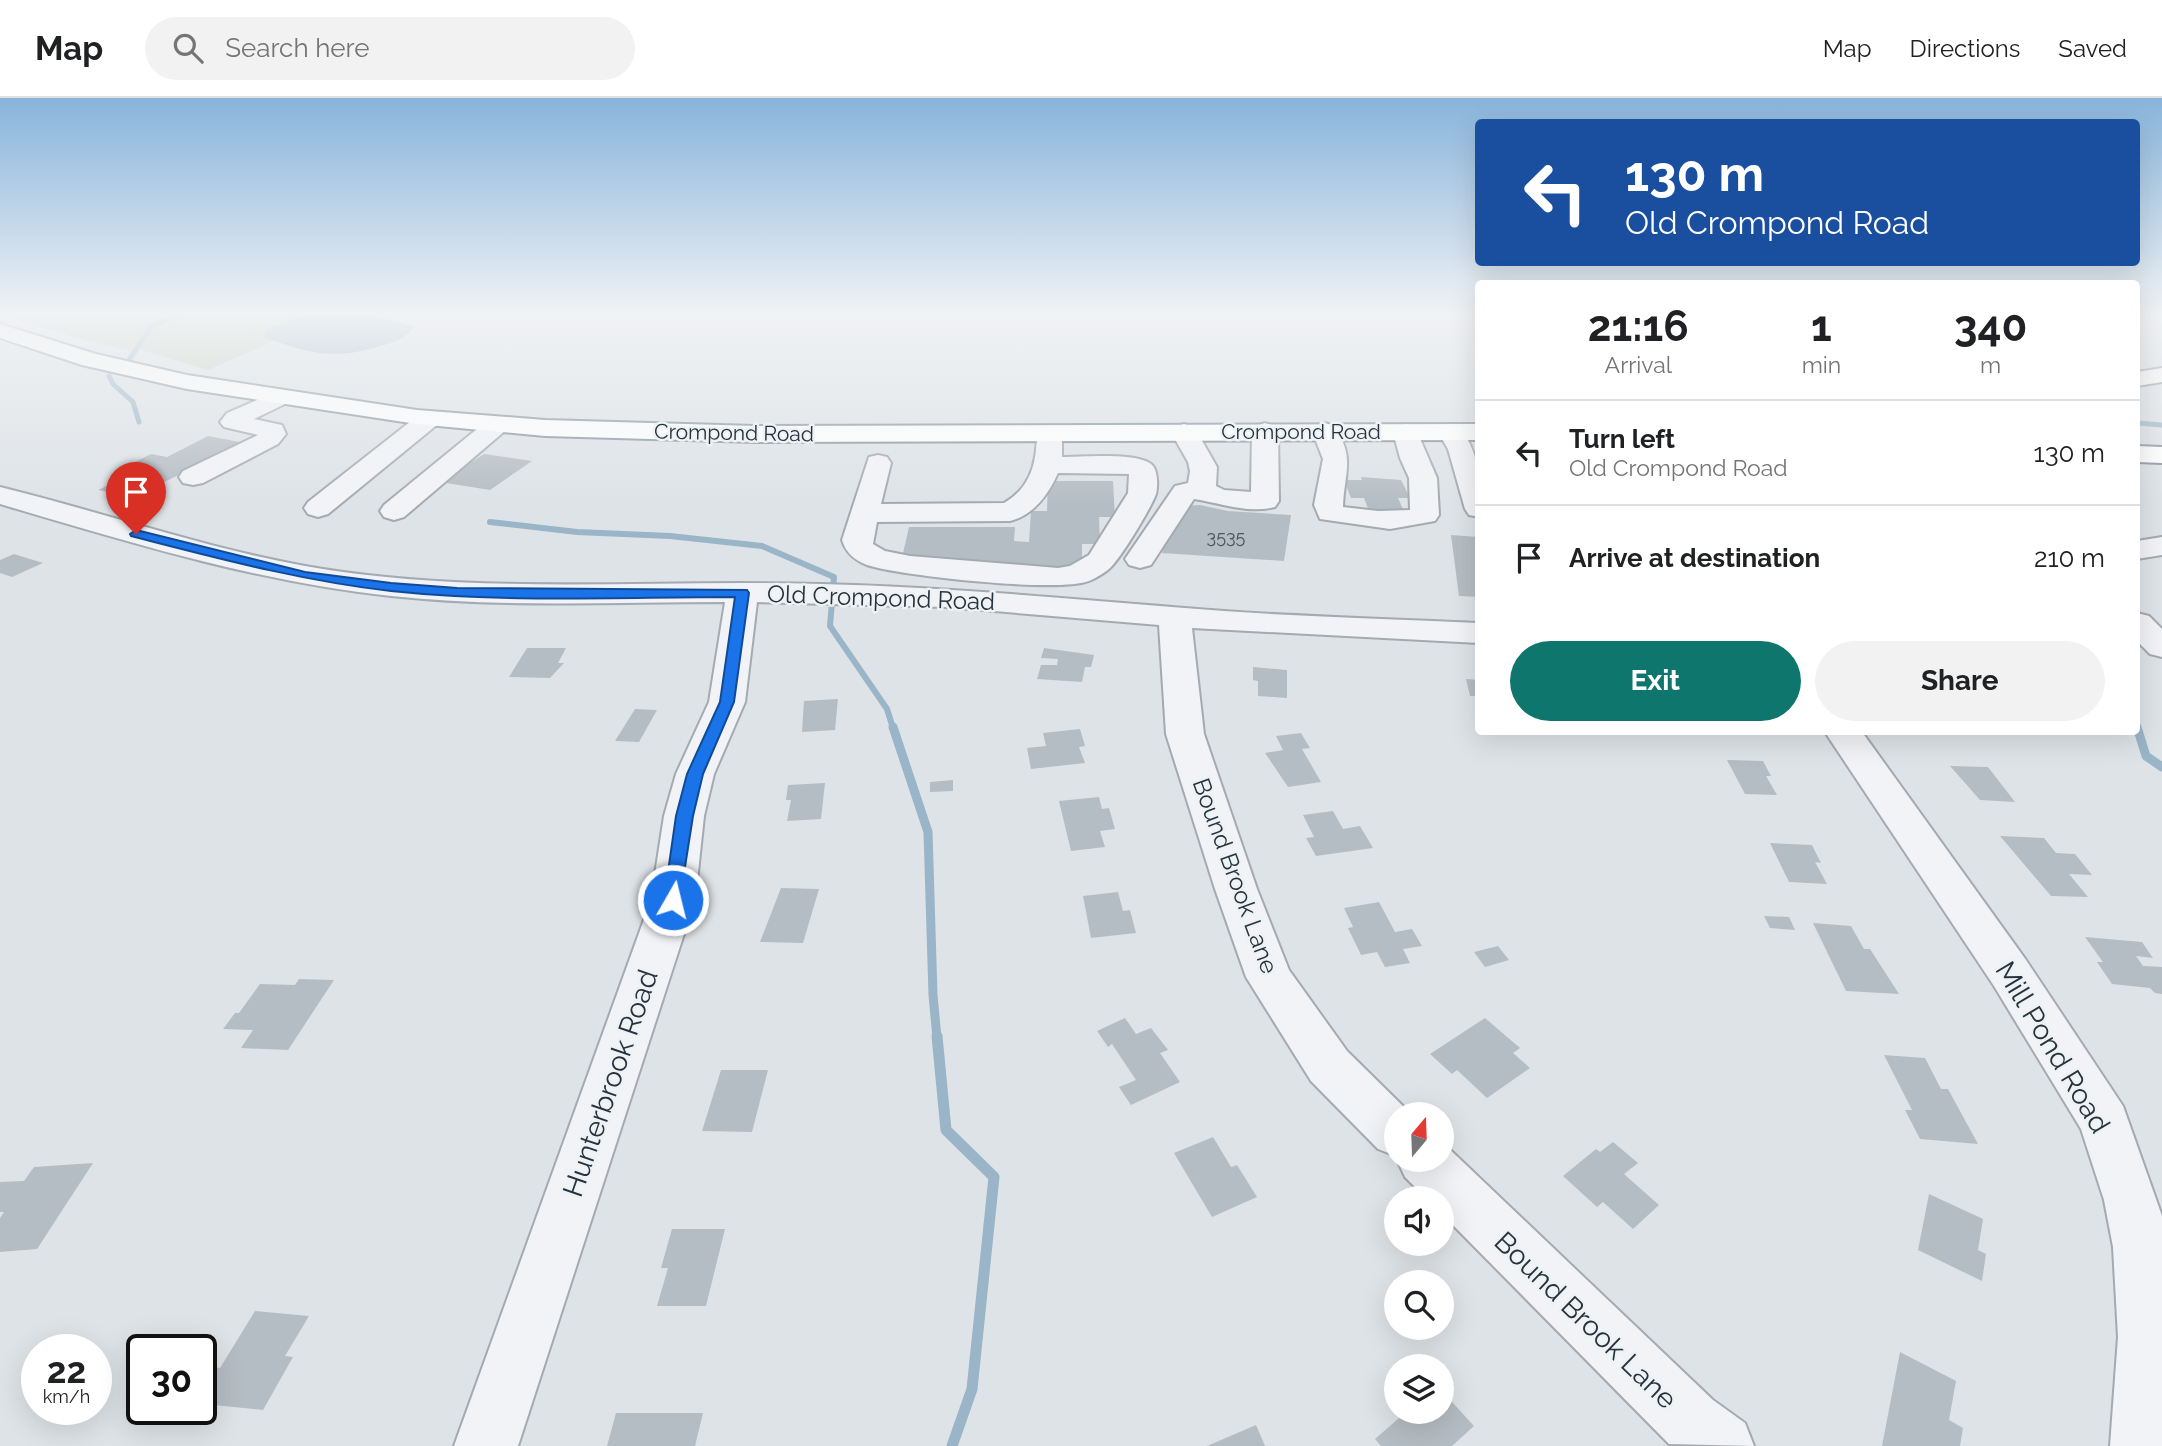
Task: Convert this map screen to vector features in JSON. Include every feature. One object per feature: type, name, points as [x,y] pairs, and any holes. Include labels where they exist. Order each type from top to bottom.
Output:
[{"type":"highway","name":"Crompond Road","points":[[175,378],[279,397],[429,419],[497,425],[729,433],[1475,432]]},
{"type":"highway","points":[[2140,454],[2162,454]]},
{"type":"street","points":[[193,477],[269,439],[273,430],[233,422],[279,397]]},
{"type":"street","points":[[318,508],[429,419]]},
{"type":"street","points":[[394,511],[497,425]]},
{"type":"street","points":[[1140,559],[1185,492],[1203,490],[1215,497],[1265,501],[1265,431]]},
{"type":"street","points":[[1325,431],[1336,459],[1328,505],[1330,513],[1414,519],[1425,515],[1423,478],[1413,458],[1406,432]]},
{"type":"street","points":[[1042,476],[1134,466],[1143,470],[1142,493],[1115,538],[1100,561],[1078,574],[1058,577],[909,565],[876,558],[860,549],[857,540],[872,488],[1010,512],[1022,507],[1042,476],[1050,450],[1046,432]]},
{"type":"street","points":[[1184,432],[1204,469],[1201,486],[1203,490]]},
{"type":"street","points":[[1451,432],[1471,457],[1475,483]]},
{"type":"street","name":"Old Crompond Road","points":[[0,495],[203,551],[346,582],[457,592],[815,593],[946,597],[1175,617],[1475,633]]},
{"type":"street","points":[[2140,550],[2162,546]]},
{"type":"street","name":"Hunterbrook Road","points":[[486,1446],[673,900],[684,816],[695,774],[727,702],[743,593]]},
{"type":"street","name":"Bound Brook Lane","points":[[1175,617],[1185,734],[1236,889],[1269,976],[1329,1066],[1384,1121]]},
{"type":"street","points":[[2140,626],[2162,647]]},
{"type":"street","name":"Mill Pond Road","points":[[1845,735],[2010,973],[2105,1122],[2131,1200],[2141,1247],[2148,1337],[2142,1446]]},
{"type":"street","name":"Bound Brook Lane","points":[[1436,1172],[1695,1438]]},
{"type":"building","points":[[208,436],[245,443],[133,497],[98,490],[145,468],[129,465],[151,454],[167,457]]},
{"type":"building","points":[[484,454],[532,461],[490,490],[440,482]]},
{"type":"building","points":[[1361,477],[1401,480],[1410,498],[1398,498],[1406,516],[1371,516],[1364,498],[1351,498],[1344,480],[1362,480]]},
{"type":"building","points":[[1048,481],[1113,481],[1115,517],[1099,517],[1100,544],[1082,544],[1082,569],[997,569],[998,562],[901,562],[909,527],[1015,527],[1014,541],[1029,542],[1031,511],[1047,511]]},
{"type":"building","points":[[1200,505],[1228,511],[1291,515],[1284,561],[1162,553],[1167,520],[1179,506]]},
{"type":"building","points":[[1451,535],[1475,537],[1475,597],[1459,596]]},
{"type":"building","points":[[14,554],[43,563],[12,577],[0,573],[0,560]]},
{"type":"building","points":[[527,648],[566,648],[558,663],[564,663],[550,678],[509,677]]},
{"type":"building","points":[[1044,648],[1094,655],[1091,667],[1085,667],[1082,682],[1037,679],[1041,665],[1057,665],[1058,659],[1041,658]]},
{"type":"building","points":[[1253,667],[1287,670],[1287,698],[1258,696],[1258,681],[1253,680]]},
{"type":"building","points":[[1466,679],[1475,680],[1475,696],[1470,696]]},
{"type":"building","points":[[838,699],[835,730],[802,732],[804,701]]},
{"type":"building","points":[[635,709],[657,710],[639,742],[615,741]]},
{"type":"building","points":[[1080,729],[1085,746],[1079,747],[1085,763],[1031,769],[1027,748],[1046,746],[1043,733]]},
{"type":"building","points":[[1301,733],[1310,748],[1302,749],[1321,782],[1288,787],[1265,753],[1283,750],[1276,736]]},
{"type":"building","points":[[1727,760],[1763,761],[1771,776],[1766,776],[1777,795],[1745,794]]},
{"type":"building","points":[[1950,766],[1988,767],[2015,802],[1980,800]]},
{"type":"building","points":[[953,780],[953,791],[930,792],[930,782]]},
{"type":"building","points":[[825,783],[821,819],[787,821],[791,800],[786,800],[788,785]]},
{"type":"building","points":[[1099,797],[1102,809],[1109,808],[1115,829],[1100,831],[1105,847],[1071,851],[1059,801]]},
{"type":"building","points":[[1333,811],[1343,829],[1360,826],[1373,848],[1316,856],[1306,838],[1314,837],[1303,815]]},
{"type":"building","points":[[2000,836],[2044,838],[2056,853],[2075,854],[2092,875],[2069,874],[2088,897],[2051,896]]},
{"type":"building","points":[[1770,843],[1812,845],[1821,863],[1815,862],[1827,884],[1789,882]]},
{"type":"building","points":[[781,888],[819,889],[803,943],[760,942]]},
{"type":"building","points":[[1118,892],[1123,911],[1130,910],[1136,933],[1091,938],[1083,896]]},
{"type":"building","points":[[1379,902],[1395,932],[1412,929],[1422,946],[1403,949],[1410,963],[1385,967],[1377,952],[1361,955],[1348,928],[1353,927],[1344,908]]},
{"type":"building","points":[[1764,916],[1789,917],[1795,930],[1770,928]]},
{"type":"building","points":[[1813,923],[1851,926],[1864,949],[1870,949],[1899,994],[1846,991]]},
{"type":"building","points":[[2085,937],[2142,942],[2153,958],[2136,956],[2143,966],[2162,967],[2162,994],[2155,993],[2150,988],[2112,984],[2097,962],[2103,962]]},
{"type":"building","points":[[1498,946],[1509,960],[1485,967],[1474,952]]},
{"type":"building","points":[[299,979],[334,980],[288,1050],[241,1048],[253,1030],[223,1029],[235,1013],[239,1013],[260,984],[295,985]]},
{"type":"building","points":[[1125,1018],[1136,1034],[1151,1028],[1168,1050],[1160,1053],[1180,1082],[1131,1105],[1119,1087],[1136,1080],[1112,1044],[1108,1047],[1097,1031]]},
{"type":"building","points":[[1485,1018],[1520,1048],[1513,1053],[1530,1068],[1487,1098],[1457,1070],[1452,1074],[1430,1054]]},
{"type":"building","points":[[1884,1055],[1925,1058],[1941,1089],[1948,1089],[1978,1144],[1920,1139],[1905,1110],[1912,1110]]},
{"type":"building","points":[[721,1070],[768,1070],[752,1132],[702,1131]]},
{"type":"building","points":[[1213,1137],[1231,1167],[1237,1165],[1257,1197],[1212,1217],[1174,1153]]},
{"type":"building","points":[[1613,1142],[1638,1163],[1624,1174],[1659,1205],[1633,1229],[1603,1202],[1597,1207],[1563,1176],[1596,1149],[1600,1152]]},
{"type":"building","points":[[93,1163],[37,1249],[0,1252],[0,1218],[4,1212],[0,1212],[0,1182],[24,1181],[34,1167]]},
{"type":"building","points":[[1929,1194],[1983,1219],[1978,1250],[1986,1254],[1982,1281],[1918,1250]]},
{"type":"building","points":[[672,1229],[725,1229],[706,1306],[657,1306],[668,1268],[661,1268]]},
{"type":"building","points":[[255,1311],[309,1316],[285,1356],[293,1357],[263,1410],[217,1405],[217,1368],[220,1368]]},
{"type":"building","points":[[1900,1352],[1956,1381],[1949,1420],[1963,1428],[1960,1446],[1882,1446]]},
{"type":"building","points":[[1454,1404],[1474,1426],[1452,1446],[1381,1446],[1375,1439],[1392,1424],[1454,1424]]},
{"type":"building","points":[[616,1413],[703,1413],[695,1446],[607,1446]]},
{"type":"building","points":[[1256,1425],[1265,1446],[1207,1446]]},
{"type":"waterway","points":[[110,378],[133,402],[139,422]]},
{"type":"waterway","points":[[2140,423],[2162,425]]},
{"type":"waterway","points":[[490,522],[577,532],[670,536],[762,546],[834,577],[830,626],[887,709],[893,728]]},
{"type":"waterway","points":[[893,727],[928,832],[933,995],[937,1038]]},
{"type":"waterway","points":[[2139,735],[2146,756],[2162,767]]},
{"type":"waterway","points":[[937,1036],[946,1130],[994,1177],[972,1389],[952,1446]]},
{"type":"route","points":[[136,534],[305,575],[391,587],[457,592],[743,593],[727,702],[695,774],[684,816],[673,900]]}]
